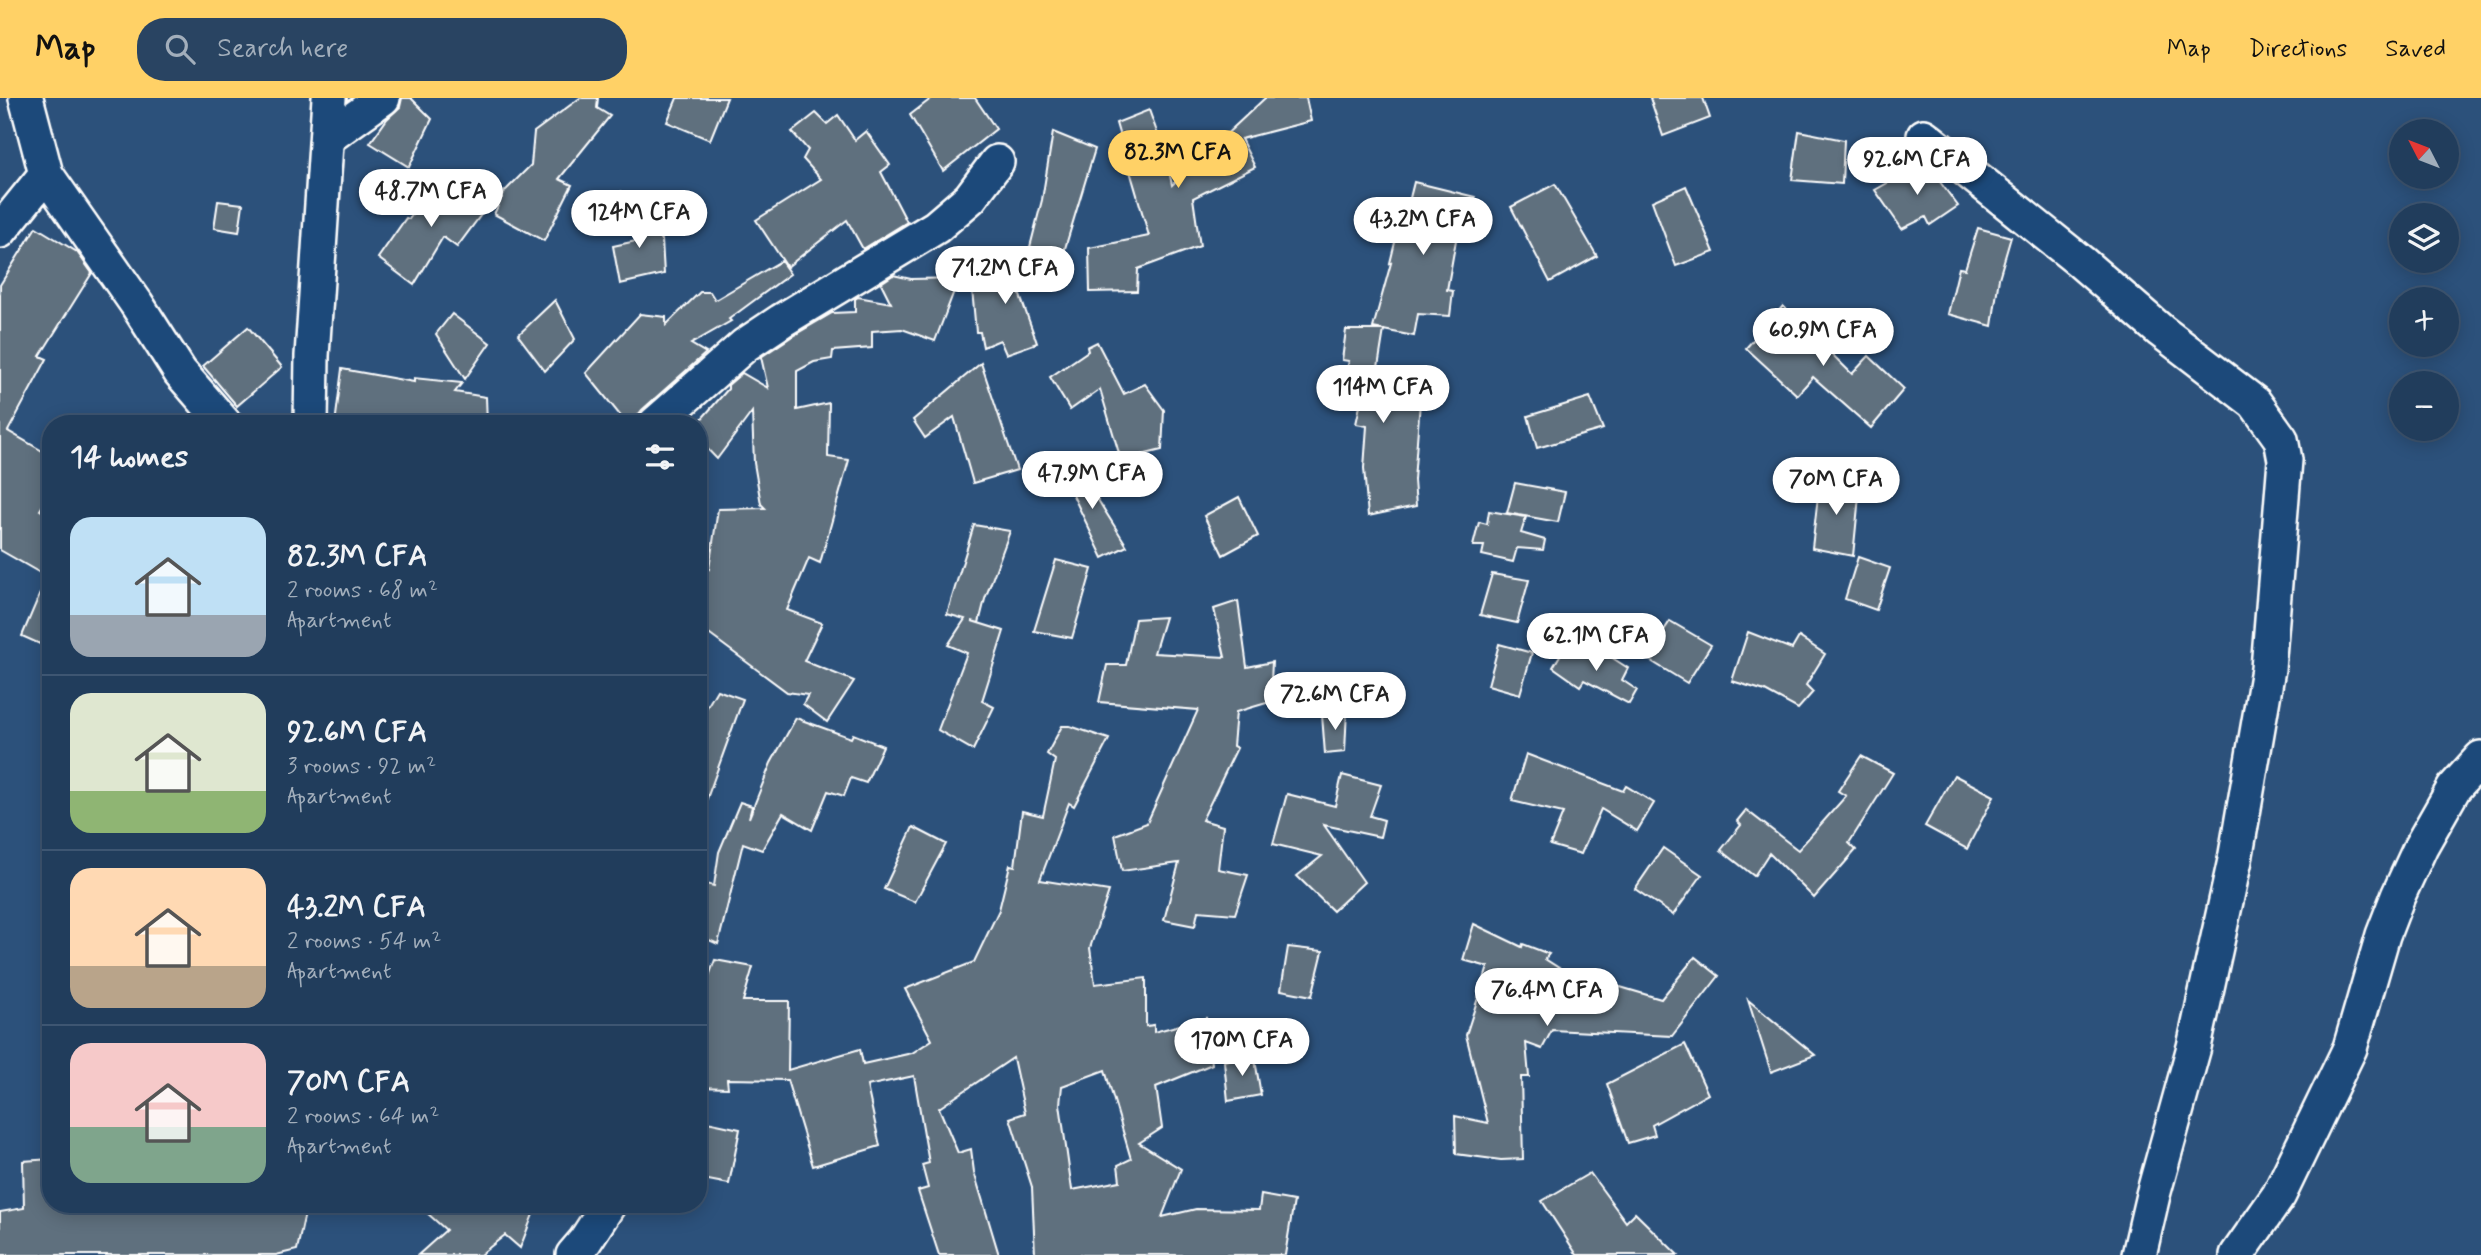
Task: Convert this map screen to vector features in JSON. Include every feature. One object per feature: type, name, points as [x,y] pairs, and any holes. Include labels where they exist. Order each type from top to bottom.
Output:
[{"type":"street","points":[[26,98],[46,174],[136,303],[180,372],[217,415]]},
{"type":"street","points":[[311,415],[312,356],[329,98]]},
{"type":"street","points":[[327,138],[383,98]]},
{"type":"street","points":[[1924,136],[2081,262],[2161,331],[2255,403],[2281,439],[2285,460],[2268,668],[2235,860],[2194,1047],[2139,1255]]},
{"type":"street","points":[[665,415],[745,345],[936,227],[970,198],[998,162]]},
{"type":"street","points":[[0,232],[46,174]]},
{"type":"street","points":[[2236,1255],[2279,1195],[2350,1048],[2383,935],[2421,846],[2454,788],[2481,758]]},
{"type":"street","points":[[573,1255],[603,1213]]},
{"type":"building","points":[[402,98],[411,98],[432,119],[409,167],[370,143],[387,119],[400,107]]},
{"type":"building","points":[[580,98],[598,98],[597,108],[610,116],[559,179],[572,185],[544,241],[494,214],[505,191],[531,165],[534,132]]},
{"type":"building","points":[[677,98],[727,98],[710,140],[667,122]]},
{"type":"building","points":[[932,98],[975,98],[996,129],[943,171],[910,115]]},
{"type":"building","points":[[1265,98],[1306,98],[1311,121],[1241,139],[1255,167],[1193,198],[1200,246],[1138,269],[1137,291],[1090,292],[1089,248],[1149,236],[1116,123],[1149,110],[1166,157],[1172,185]]},
{"type":"building","points":[[1650,98],[1703,98],[1710,118],[1663,136]]},
{"type":"building","points":[[816,113],[827,124],[838,115],[855,140],[866,131],[890,165],[881,172],[907,222],[863,249],[847,220],[787,267],[756,220],[821,179],[803,159],[808,150],[792,132]]},
{"type":"building","points":[[1799,131],[1844,140],[1842,184],[1792,180]]},
{"type":"building","points":[[1053,132],[1095,149],[1063,255],[1030,247],[1042,200]]},
{"type":"building","points":[[1925,162],[1958,206],[1930,225],[1926,217],[1902,229],[1875,190]]},
{"type":"building","points":[[441,176],[486,208],[457,247],[443,237],[414,285],[378,258],[406,218],[409,219]]},
{"type":"building","points":[[1414,182],[1475,197],[1471,231],[1458,229],[1447,290],[1453,291],[1450,316],[1418,314],[1414,336],[1373,328],[1398,230],[1390,228],[1396,203],[1408,206]]},
{"type":"building","points":[[1555,184],[1597,256],[1550,282],[1511,207]]},
{"type":"building","points":[[1686,186],[1714,252],[1676,266],[1652,201]]},
{"type":"building","points":[[621,191],[662,240],[664,274],[620,284],[613,246],[636,241]]},
{"type":"building","points":[[218,201],[243,204],[239,232],[214,228]]},
{"type":"building","points":[[36,227],[77,252],[92,273],[40,356],[47,359],[8,431],[42,451],[42,574],[0,550],[0,285]]},
{"type":"building","points":[[1978,228],[2011,237],[1999,278],[1992,326],[1948,314],[1959,268],[1965,269]]},
{"type":"building","points":[[996,259],[1034,259],[1035,286],[1017,287],[1037,343],[1006,354],[1000,340],[983,347],[980,332],[976,332],[972,289],[1002,270]]},
{"type":"building","points":[[781,261],[790,274],[729,319],[731,321],[691,344],[706,353],[638,415],[620,415],[586,373],[640,314],[666,317],[666,325],[700,292],[710,292],[715,300]]},
{"type":"building","points":[[893,275],[911,279],[959,278],[935,341],[902,329],[872,331],[872,348],[833,351],[832,359],[814,362],[797,371],[797,410],[829,403],[828,457],[849,460],[820,563],[809,558],[787,610],[822,623],[804,661],[854,681],[827,722],[803,704],[808,695],[787,692],[707,633],[707,568],[709,569],[718,509],[765,508],[761,504],[754,463],[752,412],[717,459],[707,448],[705,415],[728,389],[728,385],[742,373],[768,388],[761,357],[791,337],[832,313],[855,312],[855,299],[858,297],[891,303],[881,283]]},
{"type":"building","points":[[555,300],[575,339],[545,371],[518,335]]},
{"type":"building","points":[[1783,306],[1852,374],[1869,356],[1904,389],[1871,428],[1813,377],[1797,395],[1746,348]]},
{"type":"building","points":[[452,314],[490,343],[465,379],[436,334]]},
{"type":"building","points":[[248,327],[282,367],[237,406],[203,366]]},
{"type":"building","points":[[1346,330],[1384,330],[1375,386],[1421,389],[1414,480],[1416,506],[1368,516],[1364,468],[1367,426],[1356,424],[1361,401],[1341,394],[1349,361],[1342,360]]},
{"type":"building","points":[[1097,342],[1124,394],[1145,384],[1164,410],[1162,450],[1121,460],[1100,389],[1070,410],[1050,377]]},
{"type":"building","points":[[981,363],[1017,470],[973,483],[954,417],[925,438],[913,420]]},
{"type":"building","points":[[342,369],[414,382],[414,378],[462,383],[455,392],[486,397],[487,415],[336,415]]},
{"type":"building","points":[[1590,397],[1603,429],[1537,448],[1528,416]]},
{"type":"building","points":[[1071,457],[1127,546],[1103,558],[1058,464]]},
{"type":"building","points":[[1820,479],[1860,486],[1853,556],[1812,548]]},
{"type":"building","points":[[1515,483],[1565,492],[1558,522],[1507,513]]},
{"type":"building","points":[[1239,497],[1258,536],[1223,555],[1204,516]]},
{"type":"building","points":[[1489,511],[1526,517],[1521,533],[1545,540],[1543,550],[1517,548],[1513,562],[1482,555],[1484,546],[1473,546],[1479,522],[1487,524]]},
{"type":"building","points":[[974,525],[1010,531],[979,623],[972,621],[1004,631],[982,701],[994,707],[973,750],[938,730],[967,653],[948,645],[965,619],[947,614]]},
{"type":"building","points":[[1858,557],[1890,568],[1876,610],[1845,599]]},
{"type":"building","points":[[1056,560],[1092,569],[1072,638],[1034,631]]},
{"type":"building","points":[[1492,574],[1529,580],[1517,623],[1480,615]]},
{"type":"building","points":[[42,589],[42,645],[22,636]]},
{"type":"building","points":[[1238,601],[1247,667],[1272,662],[1270,702],[1236,712],[1233,746],[1237,748],[1202,820],[1223,826],[1218,869],[1248,875],[1235,914],[1198,911],[1195,926],[1164,920],[1179,863],[1122,871],[1115,835],[1147,823],[1198,710],[1099,702],[1107,665],[1126,665],[1135,619],[1165,617],[1154,653],[1225,657],[1214,609]]},
{"type":"building","points":[[1670,621],[1711,645],[1687,683],[1646,658]]},
{"type":"building","points":[[1748,632],[1792,649],[1799,637],[1825,654],[1806,685],[1813,692],[1798,709],[1765,691],[1732,681]]},
{"type":"building","points":[[1499,644],[1532,653],[1520,694],[1488,685]]},
{"type":"building","points":[[1567,644],[1596,662],[1600,650],[1628,668],[1622,680],[1637,690],[1629,704],[1584,680],[1580,686],[1553,667]]},
{"type":"building","points":[[717,690],[743,699],[707,798],[707,707]]},
{"type":"building","points":[[1347,709],[1345,752],[1325,754],[1322,715]]},
{"type":"building","points":[[796,718],[851,738],[853,734],[883,746],[866,783],[851,778],[844,796],[828,791],[812,830],[783,813],[762,850],[743,843],[718,944],[707,939],[707,884],[714,886],[719,852],[740,802],[752,806],[749,818],[771,763]]},
{"type":"building","points":[[1062,726],[1070,726],[1109,739],[1074,806],[1069,803],[1040,880],[1109,891],[1090,948],[1095,984],[1146,978],[1146,1026],[1154,1025],[1154,1032],[1206,1018],[1212,1064],[1156,1087],[1162,1128],[1139,1143],[1181,1169],[1162,1217],[1196,1209],[1259,1210],[1261,1195],[1294,1201],[1285,1255],[1035,1255],[1032,1187],[1010,1118],[1025,1113],[1013,1058],[939,1108],[958,1153],[971,1149],[974,1172],[999,1255],[939,1255],[918,1191],[928,1188],[922,1165],[929,1163],[914,1076],[867,1086],[880,1146],[813,1166],[787,1080],[727,1079],[728,1088],[707,1087],[707,982],[715,960],[753,967],[743,1001],[789,1001],[788,1070],[860,1049],[863,1064],[912,1053],[932,1040],[905,989],[974,962],[999,910],[1010,865],[1015,866],[1022,811],[1043,816],[1055,760],[1047,754]],"holes":[[[1105,1070],[1131,1159],[1118,1165],[1120,1181],[1072,1190],[1060,1104],[1062,1086]]]},
{"type":"building","points":[[1526,754],[1623,791],[1626,786],[1654,803],[1637,831],[1601,809],[1581,854],[1550,845],[1563,813],[1512,801]]},
{"type":"building","points":[[1861,756],[1893,773],[1849,843],[1856,850],[1814,898],[1769,853],[1754,876],[1721,850],[1741,825],[1737,821],[1746,810],[1798,850],[1846,796],[1838,791]]},
{"type":"building","points":[[1342,775],[1381,785],[1370,816],[1384,820],[1380,837],[1324,825],[1364,882],[1333,911],[1297,876],[1322,856],[1273,844],[1287,794],[1335,806]]},
{"type":"building","points":[[1954,775],[1994,796],[1967,849],[1925,826]]},
{"type":"building","points":[[913,827],[946,844],[915,902],[884,889]]},
{"type":"building","points":[[1663,848],[1702,875],[1673,915],[1635,889]]},
{"type":"building","points":[[1474,924],[1522,947],[1523,944],[1549,954],[1545,959],[1598,993],[1600,981],[1661,999],[1695,957],[1719,976],[1672,1036],[1552,1030],[1542,1049],[1526,1043],[1529,1077],[1521,1077],[1523,1159],[1501,1160],[1456,1154],[1455,1116],[1488,1123],[1466,1035],[1488,967],[1463,960]]},
{"type":"building","points":[[1288,947],[1323,951],[1312,996],[1281,990]]},
{"type":"building","points":[[1748,1000],[1815,1055],[1771,1072]]},
{"type":"building","points":[[1685,1044],[1708,1094],[1652,1125],[1655,1135],[1628,1143],[1607,1084]]},
{"type":"building","points":[[1254,1054],[1261,1095],[1228,1101],[1224,1061]]},
{"type":"building","points":[[707,1122],[740,1129],[729,1184],[707,1180]]},
{"type":"building","points":[[42,1160],[42,1213],[305,1213],[297,1250],[276,1255],[0,1255],[0,1212],[24,1208],[23,1161]]},
{"type":"building","points":[[1590,1173],[1626,1222],[1635,1213],[1678,1255],[1577,1255],[1542,1201]]},
{"type":"building","points":[[427,1213],[534,1213],[520,1248],[505,1235],[480,1255],[418,1255],[446,1230]]}]
